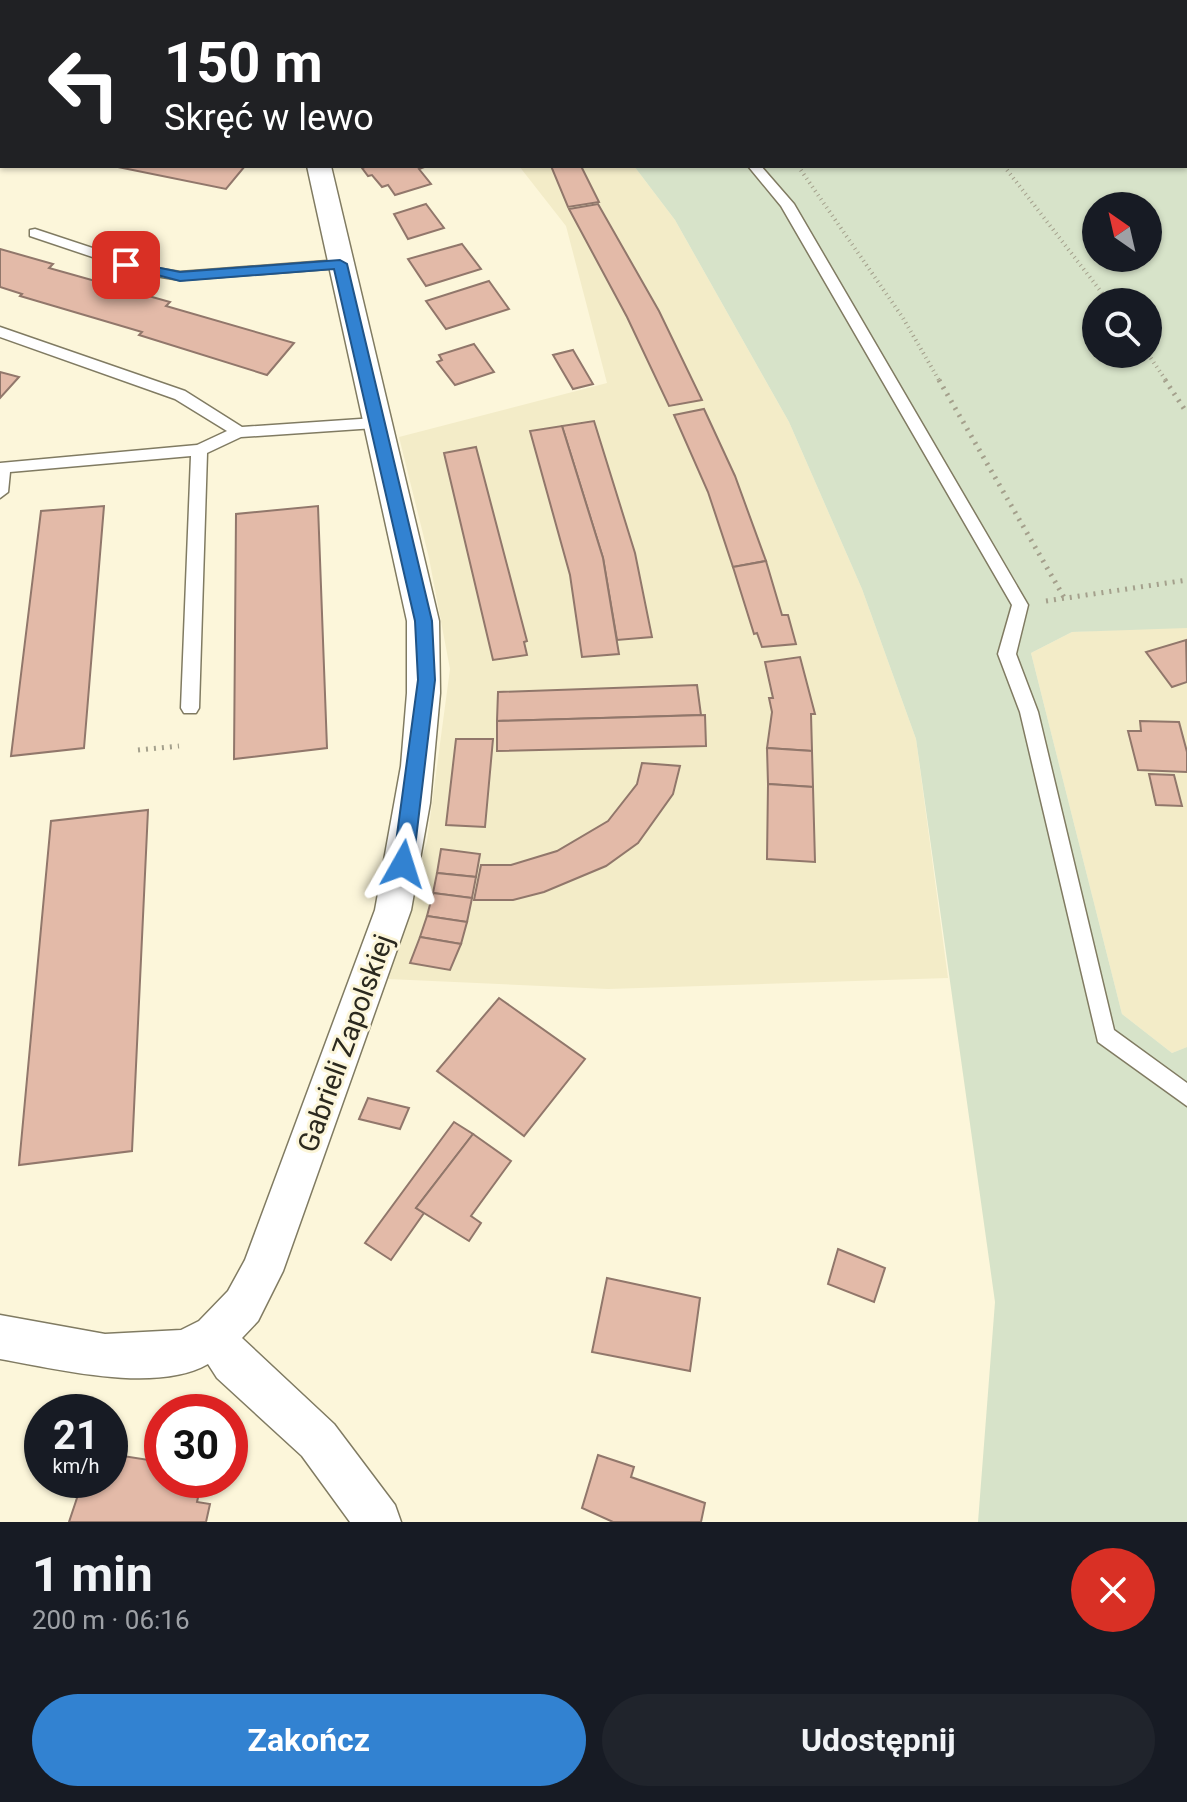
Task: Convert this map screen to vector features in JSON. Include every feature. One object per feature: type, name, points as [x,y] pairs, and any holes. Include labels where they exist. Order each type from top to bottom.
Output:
[{"type":"street","name":"Gabrieli Zapolskiej","points":[[214,1336],[243,1306],[262,1271],[393,910],[403,864],[427,680],[417,583],[375,423],[319,168]]},
{"type":"street","points":[[0,1337],[105,1356],[186,1352],[214,1336],[233,1362],[318,1440],[378,1522]]},
{"type":"lane","points":[[756,168],[787,204],[1020,605],[1007,654],[1029,712],[1105,1035],[1187,1096]]},
{"type":"lane","points":[[35,233],[148,271],[180,276],[340,264]]},
{"type":"lane","points":[[0,332],[180,395],[239,432]]},
{"type":"lane","points":[[0,492],[1,468],[199,450],[239,432],[375,423]]},
{"type":"lane","points":[[190,708],[199,450]]},
{"type":"path","points":[[799,168],[903,318],[1065,599]]},
{"type":"path","points":[[1006,168],[1098,288]]},
{"type":"path","points":[[1157,368],[1187,413]]},
{"type":"path","points":[[1020,605],[1187,580]]},
{"type":"path","points":[[138,750],[179,746]]},
{"type":"shaded area","points":[[521,168],[636,168],[675,220],[789,422],[862,589],[916,739],[948,978],[608,989],[388,979],[427,841],[450,669],[429,558],[399,437],[607,383],[566,226]]},
{"type":"shaded area","points":[[1187,628],[1187,1047],[1172,1053],[1122,1014],[1031,653],[1072,632]]},
{"type":"green space","points":[[636,168],[1187,168],[1187,628],[1072,632],[1031,653],[1122,1014],[1172,1053],[1187,1047],[1187,1522],[978,1522],[995,1302],[916,739],[862,589],[789,422],[675,220]]},
{"type":"building","points":[[123,168],[243,168],[226,189]]},
{"type":"building","points":[[362,168],[422,168],[419,169],[431,184],[395,195],[388,185],[382,187],[372,175],[368,176]]},
{"type":"building","points":[[552,168],[582,168],[599,202],[568,207]]},
{"type":"building","points":[[426,204],[444,228],[408,239],[394,214]]},
{"type":"building","points":[[598,204],[659,311],[702,400],[669,406],[627,317],[569,209]]},
{"type":"building","points":[[462,244],[481,269],[426,286],[408,259]]},
{"type":"building","points":[[0,249],[53,264],[49,268],[170,302],[166,306],[294,343],[267,375],[139,335],[142,332],[20,296],[22,294],[0,287]]},
{"type":"building","points":[[489,281],[509,309],[446,329],[426,301]]},
{"type":"building","points":[[474,344],[494,372],[455,385],[437,362],[442,360],[439,355]]},
{"type":"building","points":[[573,350],[593,384],[573,389],[553,355]]},
{"type":"building","points":[[0,372],[19,377],[0,398]]},
{"type":"building","points":[[704,409],[735,476],[766,561],[733,567],[708,492],[674,415]]},
{"type":"building","points":[[594,421],[635,553],[652,637],[617,640],[603,558],[562,426]]},
{"type":"building","points":[[562,426],[603,558],[619,654],[582,657],[570,575],[530,431]]},
{"type":"building","points":[[476,447],[527,641],[524,642],[527,655],[493,660],[444,453]]},
{"type":"building","points":[[104,506],[84,748],[11,756],[41,511]]},
{"type":"building","points":[[318,506],[327,748],[234,759],[236,514]]},
{"type":"building","points":[[766,561],[782,615],[788,615],[796,644],[762,647],[757,633],[754,634],[733,567]]},
{"type":"building","points":[[1186,640],[1187,682],[1172,687],[1146,652]]},
{"type":"building","points":[[800,657],[815,714],[811,714],[812,751],[767,748],[772,712],[769,698],[773,698],[765,662]]},
{"type":"building","points":[[697,685],[701,715],[497,721],[498,692]]},
{"type":"building","points":[[705,715],[706,746],[497,751],[497,721]]},
{"type":"building","points":[[1140,721],[1179,722],[1187,752],[1187,772],[1138,770],[1128,731],[1141,731]]},
{"type":"building","points":[[456,739],[493,739],[485,827],[446,825]]},
{"type":"building","points":[[767,748],[812,751],[813,787],[768,784]]},
{"type":"building","points":[[642,763],[680,766],[673,794],[638,843],[606,866],[544,892],[513,900],[474,900],[481,865],[511,865],[557,851],[608,821],[637,784]]},
{"type":"building","points":[[1149,774],[1174,775],[1182,806],[1156,805]]},
{"type":"building","points":[[768,784],[813,787],[815,862],[767,859]]},
{"type":"building","points":[[148,810],[132,1151],[19,1165],[51,821]]},
{"type":"building","points":[[441,849],[480,854],[476,877],[437,873]]},
{"type":"building","points":[[437,873],[476,877],[472,898],[433,893]]},
{"type":"building","points":[[433,893],[472,898],[467,922],[427,916]]},
{"type":"building","points":[[427,916],[467,922],[461,944],[420,937]]},
{"type":"building","points":[[420,937],[461,944],[450,970],[410,963]]},
{"type":"building","points":[[499,998],[585,1059],[524,1136],[437,1071]]},
{"type":"building","points":[[368,1098],[409,1108],[400,1129],[359,1119]]},
{"type":"building","points":[[454,1122],[473,1134],[416,1208],[424,1213],[391,1260],[365,1243]]},
{"type":"building","points":[[473,1134],[511,1161],[471,1216],[481,1223],[469,1241],[416,1208]]},
{"type":"building","points":[[838,1249],[885,1268],[874,1302],[828,1284]]},
{"type":"building","points":[[607,1278],[700,1298],[690,1371],[592,1352]]},
{"type":"building","points":[[598,1455],[634,1467],[631,1477],[705,1503],[701,1522],[613,1522],[582,1508]]},
{"type":"building","points":[[128,1457],[144,1459],[144,1498],[198,1498],[197,1502],[210,1504],[206,1522],[69,1522],[77,1498],[128,1498]]},
{"type":"route","points":[[126,265],[180,276],[340,264],[375,423],[417,583],[423,621],[427,680],[403,864]]}]
